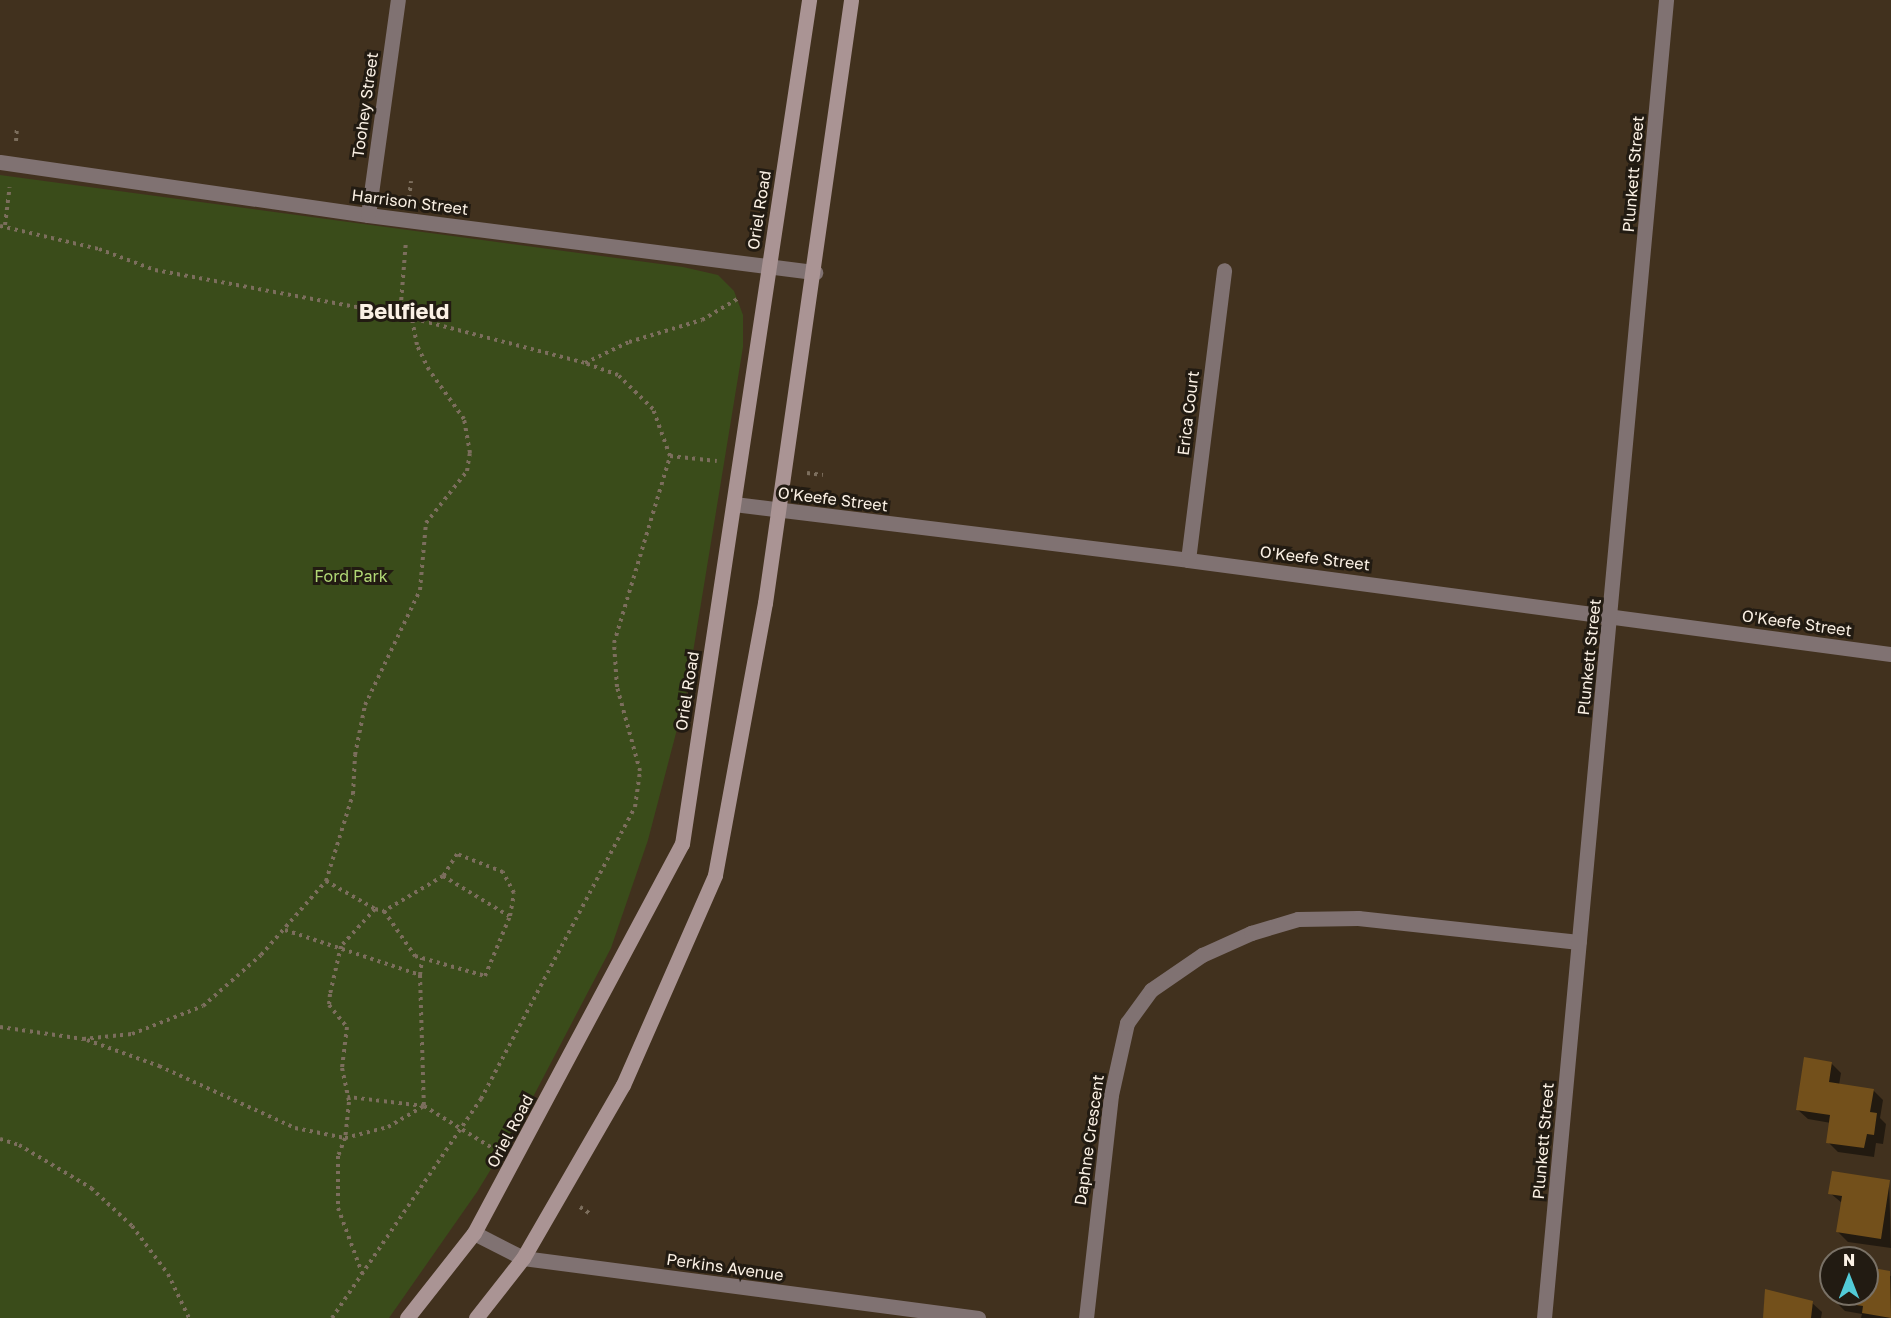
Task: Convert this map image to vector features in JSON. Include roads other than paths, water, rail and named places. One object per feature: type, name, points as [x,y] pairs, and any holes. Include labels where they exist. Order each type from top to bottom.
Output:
[{"type":"main road","name":"Oriel Road","points":[[407,1318],[474,1233],[682,844],[809,0]]},
{"type":"main road","points":[[476,1318],[523,1258],[623,1084],[715,875],[778,511],[815,272],[851,0]]},
{"type":"street","name":"Toohey Street","points":[[368,215],[398,0]]},
{"type":"street","name":"Plunkett Street","points":[[1544,1318],[1612,616],[1666,0]]},
{"type":"street","name":"Harrison Street","points":[[0,162],[368,215],[815,272]]},
{"type":"street","name":"Erica Court","points":[[1188,560],[1224,270]]},
{"type":"street","name":"O'Keefe Street","points":[[734,504],[1188,560],[1891,654]]},
{"type":"street","name":"Daphne Crescent","points":[[1086,1318],[1111,1095],[1127,1023],[1151,990],[1202,955],[1251,933],[1298,919],[1358,918],[1579,942]]},
{"type":"street","name":"Perkins Avenue","points":[[474,1233],[523,1258],[978,1318]]},
{"type":"district","name":"Bellfield","points":[[404,311]]},
{"type":"park label","name":"Ford Park","points":[[351,576]]}]
